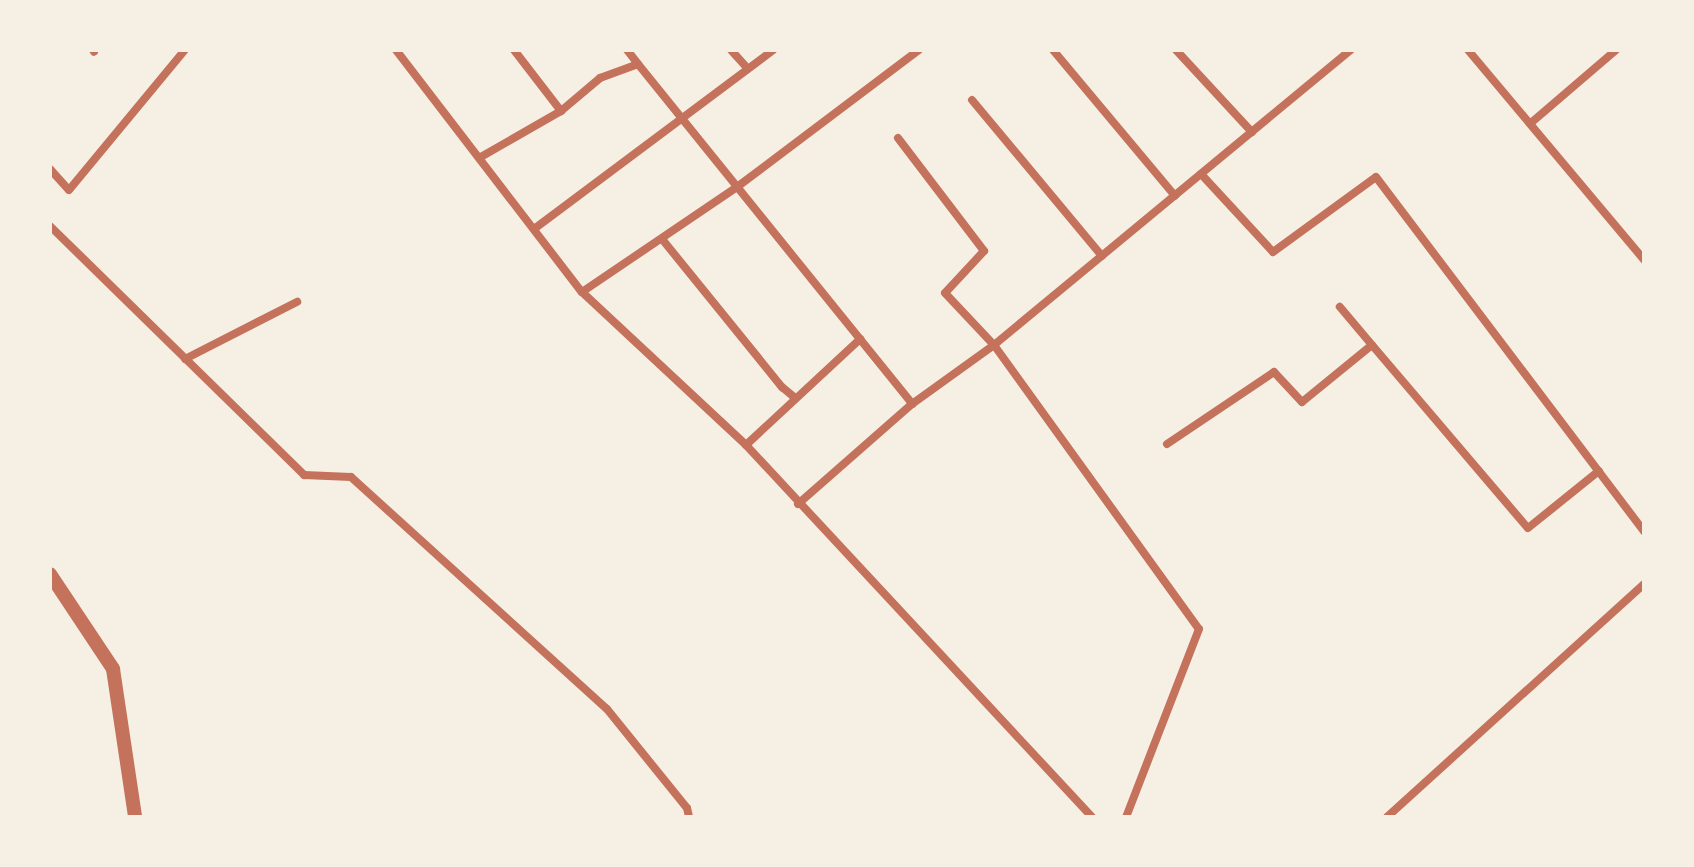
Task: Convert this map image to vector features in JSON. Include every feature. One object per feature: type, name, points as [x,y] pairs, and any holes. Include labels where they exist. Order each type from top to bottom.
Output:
[{"type":"street","points":[[50,169],[69,190],[185,50]]},
{"type":"street","points":[[396,50],[582,292],[746,445],[1092,817]]},
{"type":"street","points":[[514,50],[561,111]]},
{"type":"street","points":[[627,50],[912,404]]},
{"type":"street","points":[[731,50],[748,69]]},
{"type":"street","points":[[534,229],[773,50]]},
{"type":"street","points":[[582,292],[737,187],[919,50]]},
{"type":"street","points":[[1053,50],[1175,196]]},
{"type":"street","points":[[1176,50],[1252,132]]},
{"type":"street","points":[[798,504],[912,404],[994,345],[1351,50]]},
{"type":"street","points":[[1468,50],[1532,122],[1644,260]]},
{"type":"street","points":[[1532,122],[1616,50]]},
{"type":"street","points":[[479,158],[561,111],[600,78],[638,64]]},
{"type":"street","points":[[972,100],[1102,256]]},
{"type":"street","points":[[898,138],[984,251],[945,293],[994,345],[1199,629],[1126,817]]},
{"type":"street","points":[[1201,174],[1273,252],[1376,177],[1644,532]]},
{"type":"street","points":[[50,226],[304,475],[351,477],[607,709],[687,808],[689,817]]},
{"type":"street","points":[[662,239],[782,387],[795,398]]},
{"type":"street","points":[[185,359],[297,302]]},
{"type":"street","points":[[1340,307],[1528,528],[1599,471]]},
{"type":"street","points":[[746,445],[860,339]]},
{"type":"street","points":[[1167,444],[1274,372],[1302,402],[1372,345]]},
{"type":"street","points":[[50,574],[113,669],[135,817]]},
{"type":"street","points":[[1387,817],[1644,584]]}]
